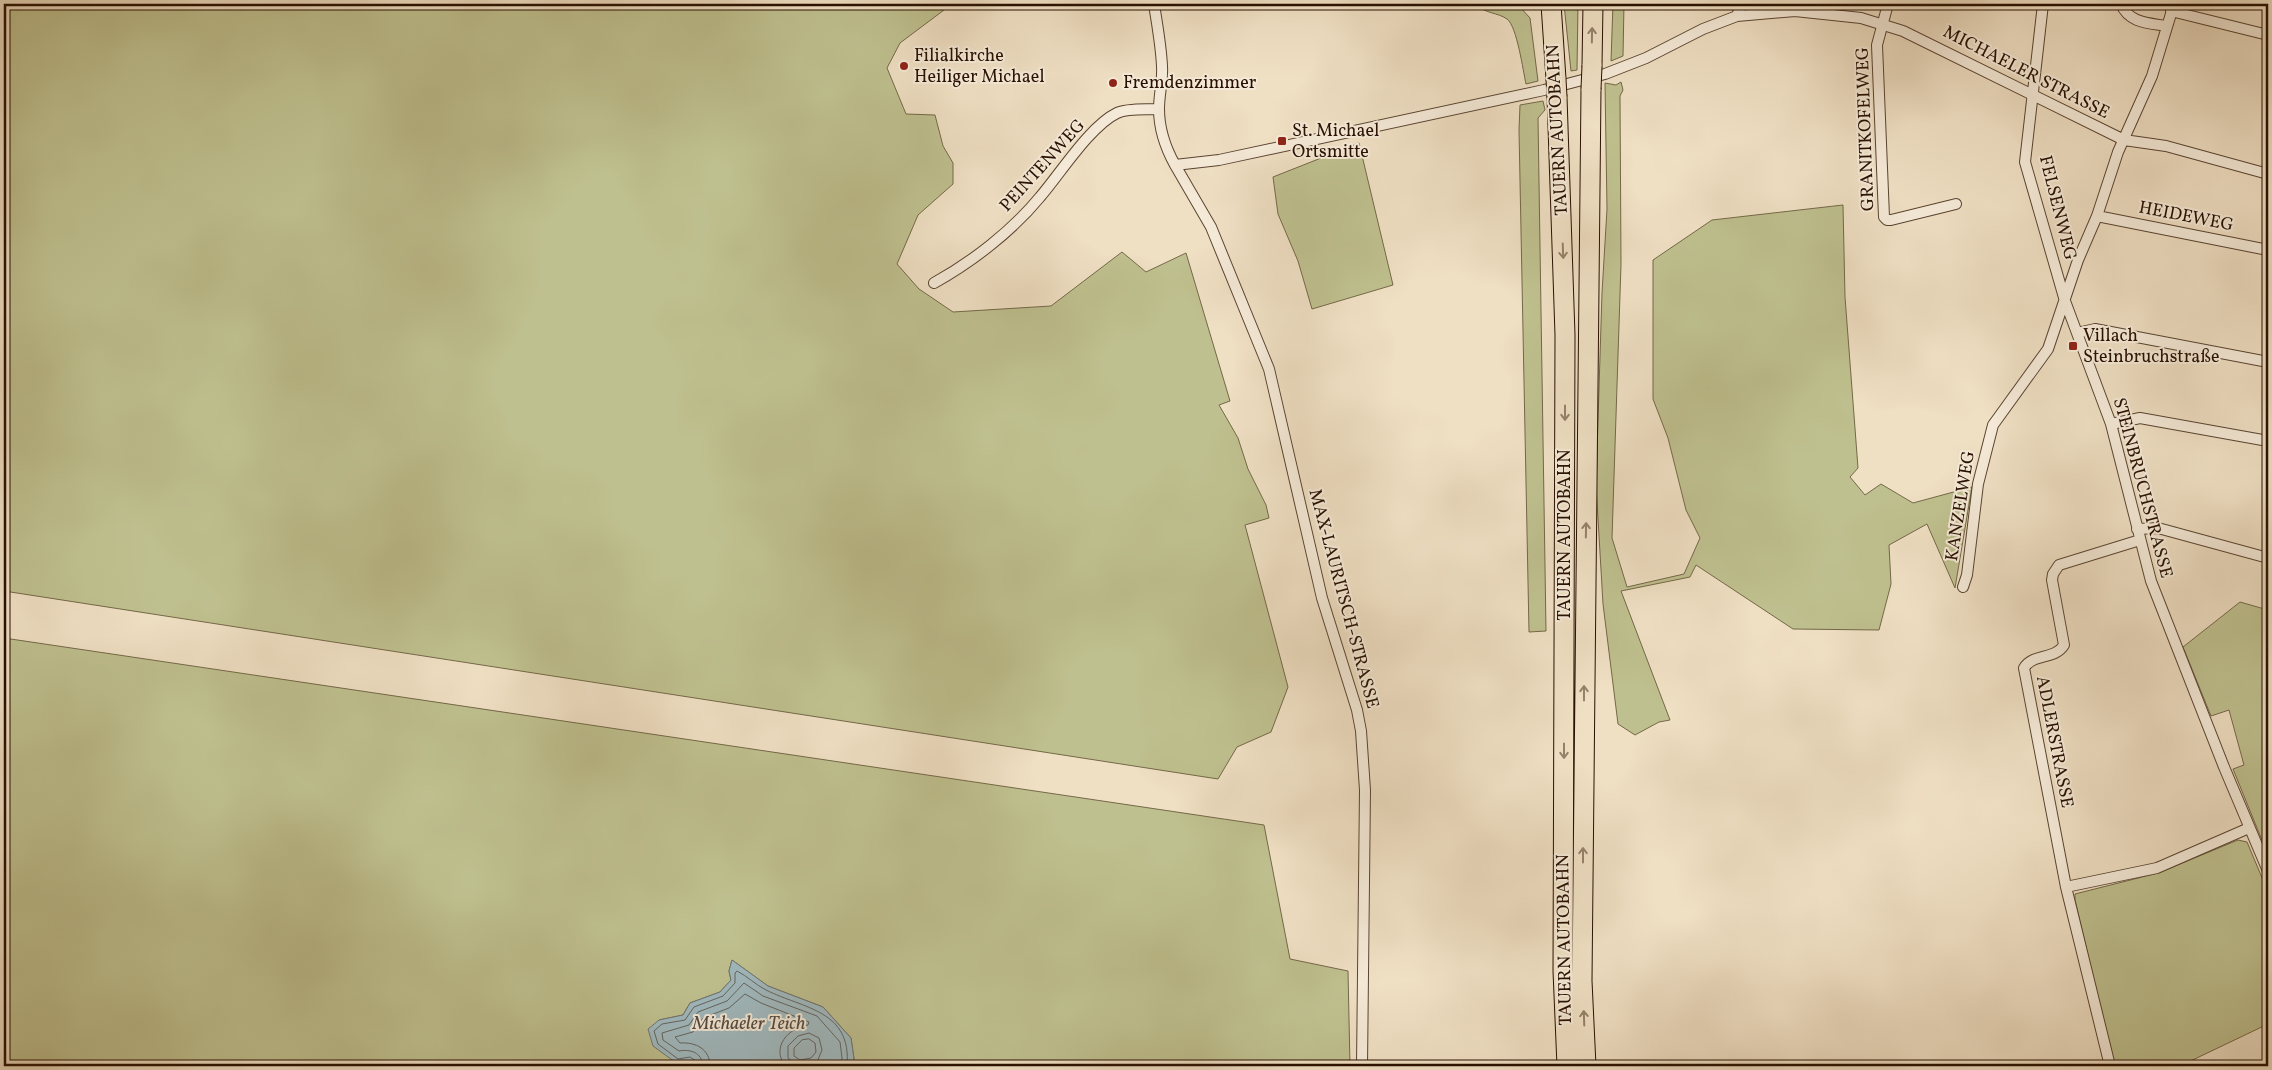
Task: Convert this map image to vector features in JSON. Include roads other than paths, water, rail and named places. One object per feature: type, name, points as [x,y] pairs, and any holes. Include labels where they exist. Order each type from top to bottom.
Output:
[{"type":"highway","name":"TAUERN AUTOBAHN","points":[[1551,4],[1565,335],[1563,971],[1567,1066]]},
{"type":"highway","name":"TAUERN AUTOBAHN","points":[[1586,1066],[1582,981],[1593,4]]},
{"type":"street","points":[[1154,4],[1162,63],[1159,109],[1164,145],[1175,165]]},
{"type":"street","points":[[1737,16],[1741,4]]},
{"type":"street","points":[[1883,25],[1888,4]]},
{"type":"street","name":"FELSENWEG","points":[[2043,4],[2025,162],[2065,301]]},
{"type":"street","points":[[2121,4],[2127,14],[2137,21],[2166,26]]},
{"type":"street","points":[[2065,301],[2078,260],[2097,216],[2124,140],[2152,76],[2172,7],[2268,35]]},
{"type":"street","name":"MICHAELER STRASSE","points":[[1175,165],[1219,160],[1544,90],[1604,74],[1638,61],[1703,29],[1737,16],[1794,11],[1841,15],[1883,25],[1923,40],[2124,140],[2166,146],[2268,174]]},
{"type":"street","name":"GRANITKOFELWEG","points":[[1883,25],[1877,45],[1884,217],[1886,220],[1891,220],[1956,204]]},
{"type":"street","name":"PEINTENWEG","points":[[934,283],[970,262],[1026,212],[1040,197],[1071,156],[1106,120],[1119,112],[1159,109]]},
{"type":"street","name":"MAX-LAURITSCH-STRASSE","points":[[1175,165],[1211,227],[1268,369],[1322,598],[1362,731],[1365,790],[1362,915],[1362,1066]]},
{"type":"street","name":"HEIDEWEG","points":[[2097,216],[2268,250]]},
{"type":"street","name":"STEINBRUCHSTRASSE","points":[[2065,301],[2111,424],[2150,581],[2268,871]]},
{"type":"street","name":"KANZELWEG","points":[[1963,587],[1967,575],[1978,484],[1992,425],[2048,349],[2065,301]]},
{"type":"street","points":[[2076,333],[2095,329],[2268,362]]},
{"type":"street","points":[[2111,424],[2140,418],[2268,441]]},
{"type":"street","points":[[2137,529],[2158,528],[2268,558]]},
{"type":"street","name":"ADLERSTRASSE","points":[[2110,1066],[2066,887],[2024,668],[2031,660],[2056,653],[2064,645],[2052,580],[2053,574],[2059,565],[2140,540]]},
{"type":"street","points":[[2066,887],[2157,868],[2249,828]]},
{"type":"water","name":"Michaeler Teich","points":[[732,960],[768,986],[823,1007],[851,1038],[854,1059],[851,1066],[694,1066],[687,1061],[679,1065],[653,1046],[648,1029],[659,1020],[683,1015],[690,1003],[720,992],[731,980],[729,971]]},
{"type":"place","name":"Filialkirche Heiliger Michael","points":[[904,66]]},
{"type":"place","name":"Fremdenzimmer","points":[[1113,83]]},
{"type":"place","name":"St. Michael Ortsmitte","points":[[1282,141]]},
{"type":"place","name":"Villach Steinbruchstraße","points":[[2073,346]]}]
